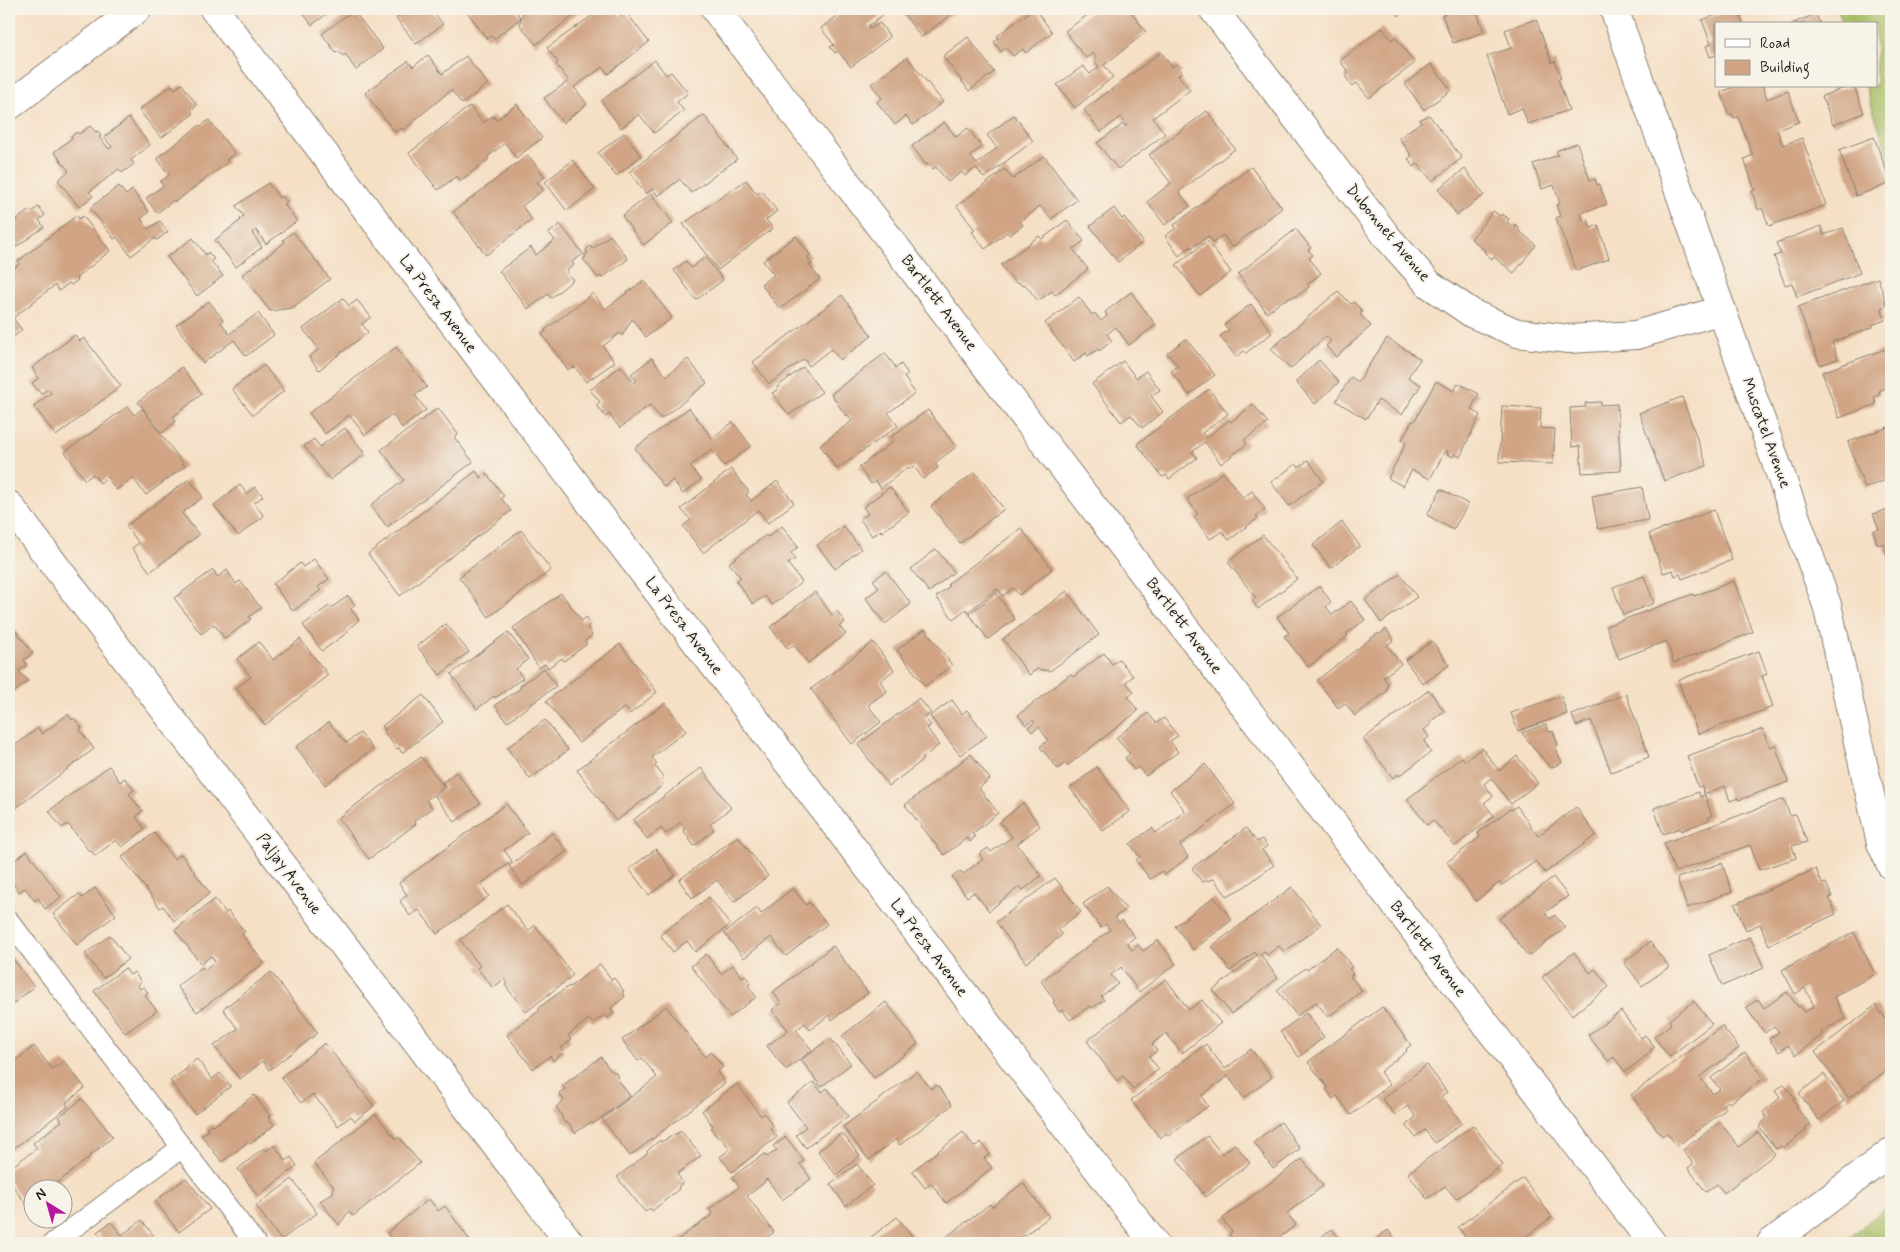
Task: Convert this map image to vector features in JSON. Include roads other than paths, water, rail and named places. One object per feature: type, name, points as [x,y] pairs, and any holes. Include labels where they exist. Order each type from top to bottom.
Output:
[{"type":"street","points":[[10,103],[137,9]]},
{"type":"street","name":"La Presa Avenue","points":[[214,9],[1154,1243]]},
{"type":"street","name":"Bartlett Avenue","points":[[715,9],[1652,1243]]},
{"type":"street","name":"Dubonnet Avenue","points":[[1213,9],[1388,238],[1429,284],[1473,314],[1517,332],[1569,339],[1636,334],[1722,310]]},
{"type":"street","name":"Muscatel Avenue","points":[[1614,9],[1827,605],[1881,843],[1891,865]]},
{"type":"street","name":"Paljay Avenue","points":[[9,505],[570,1243]]},
{"type":"street","points":[[1771,1243],[1891,1152]]},
{"type":"lane","points":[[9,921],[255,1243]]},
{"type":"lane","points":[[53,1243],[181,1148]]}]
